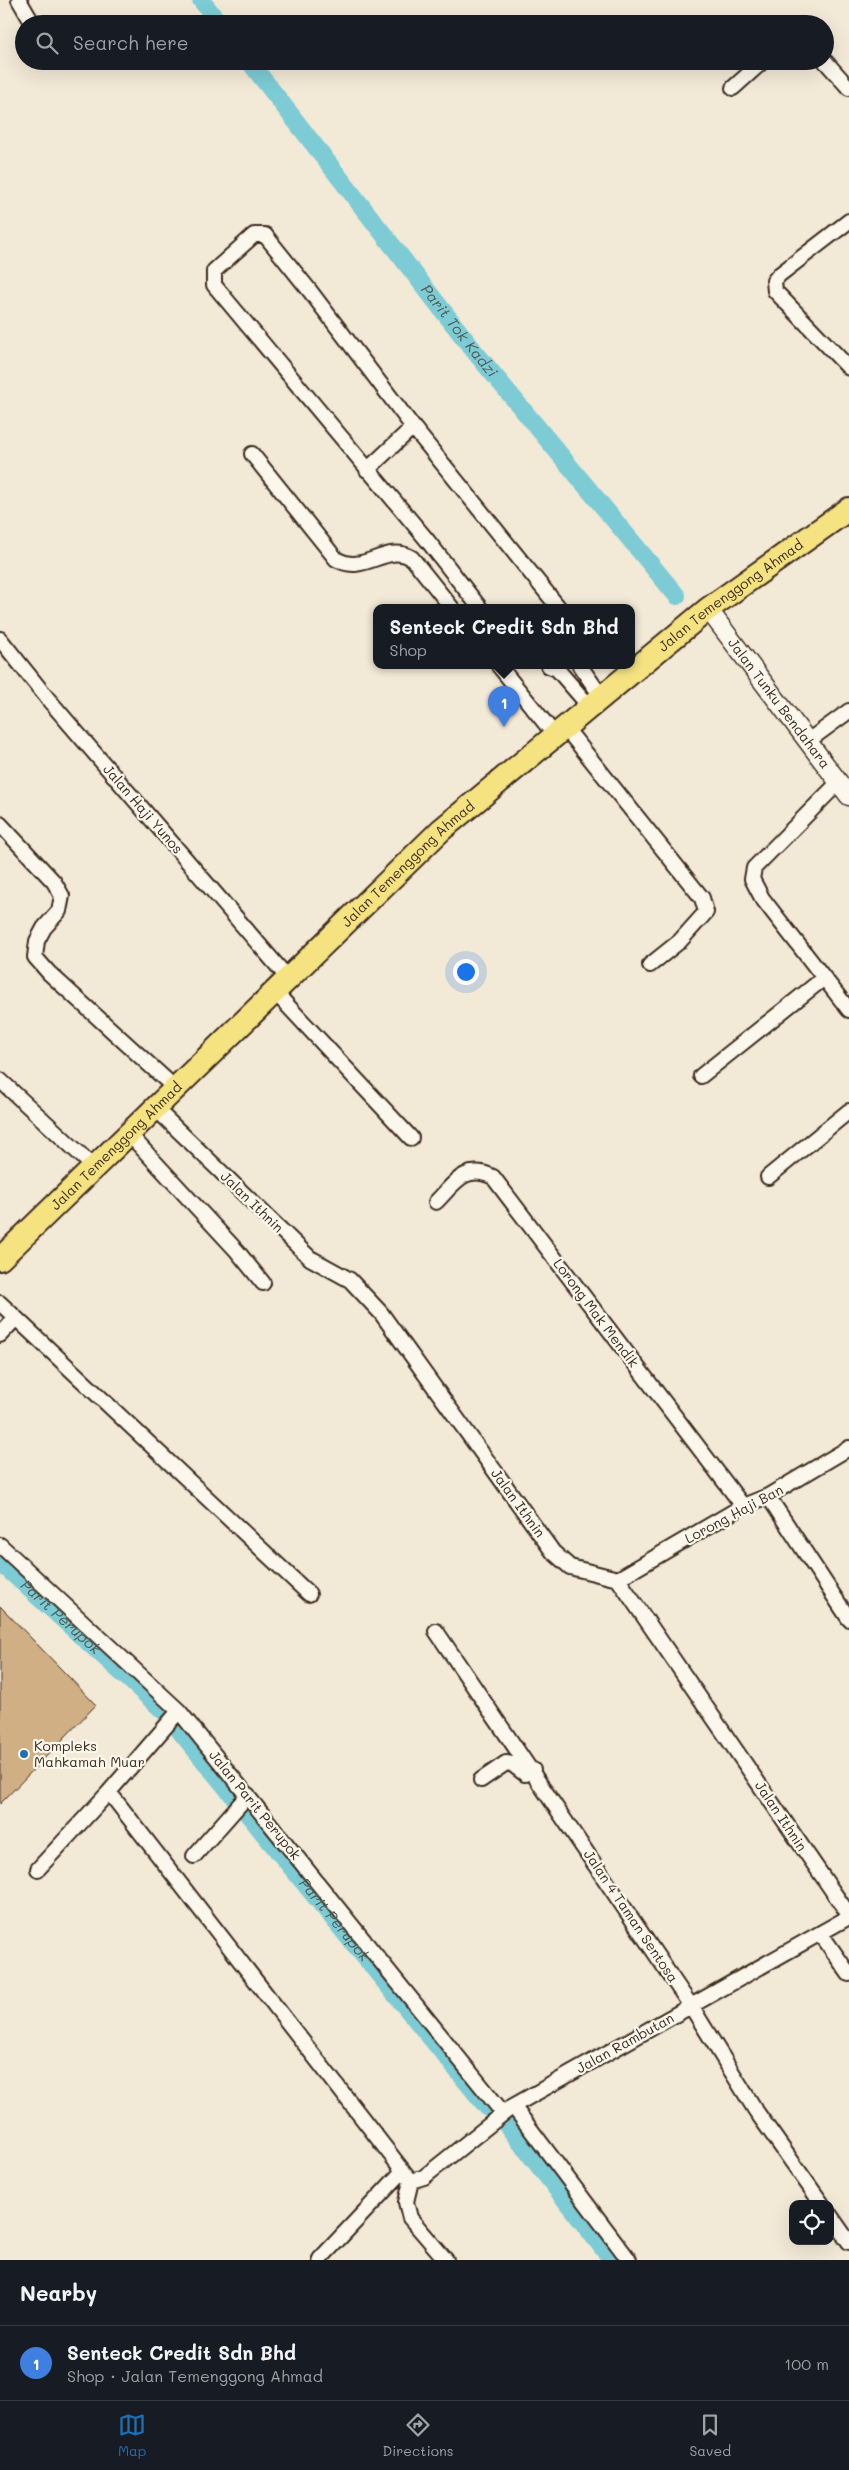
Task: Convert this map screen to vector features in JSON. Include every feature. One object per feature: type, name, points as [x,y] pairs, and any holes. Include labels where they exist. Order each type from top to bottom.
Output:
[{"type":"main road","name":"Jalan Temenggong Ahmad","points":[[635,668],[708,609],[849,509]]},
{"type":"main road","name":"Jalan Temenggong Ahmad","points":[[0,1259],[96,1168],[281,984],[440,830],[634,669]]},
{"type":"street","points":[[20,0],[28,15]]},
{"type":"street","points":[[733,88],[753,70]]},
{"type":"street","points":[[833,70],[849,88]]},
{"type":"street","points":[[849,221],[779,275],[774,282],[775,291],[849,368]]},
{"type":"street","points":[[477,604],[427,540],[214,285],[214,271],[254,235],[264,235],[310,290],[412,427],[556,604]]},
{"type":"street","points":[[367,470],[412,427]]},
{"type":"street","points":[[252,454],[336,559],[345,564],[358,565],[393,553],[404,553],[412,558],[449,604]]},
{"type":"street","name":"Jalan Tunku Bendahara","points":[[708,609],[844,789]]},
{"type":"street","name":"Jalan Haji Yunos","points":[[2,646],[281,984],[411,1138]]},
{"type":"street","points":[[502,669],[559,730],[702,898],[706,912],[680,941],[650,965]]},
{"type":"street","points":[[557,669],[595,701]]},
{"type":"street","points":[[581,669],[595,701]]},
{"type":"street","points":[[808,741],[849,711]]},
{"type":"street","points":[[844,789],[754,868],[752,879],[762,898],[849,1010]]},
{"type":"street","points":[[0,824],[54,882],[62,896],[58,911],[44,928],[37,942],[35,957],[49,973],[176,1089]]},
{"type":"street","points":[[702,1076],[824,978]]},
{"type":"street","points":[[0,1080],[96,1168]]},
{"type":"street","name":"Jalan Ithnin","points":[[155,1108],[310,1258],[350,1280],[382,1313],[553,1552],[570,1567],[618,1579],[849,1916]]},
{"type":"street","points":[[768,1177],[849,1111]]},
{"type":"street","points":[[129,1134],[237,1251],[263,1284]]},
{"type":"street","name":"Lorong Mak Mendik","points":[[436,1202],[466,1173],[481,1171],[493,1177],[743,1506]]},
{"type":"street","points":[[0,1303],[309,1594]]},
{"type":"street","points":[[0,1335],[15,1319]]},
{"type":"street","name":"Lorong Haji Ban","points":[[618,1579],[743,1506],[768,1496],[849,1448]]},
{"type":"street","points":[[768,1496],[849,1619]]},
{"type":"street","name":"Jalan Parit Perupok","points":[[0,1545],[179,1711],[508,2109],[629,2260]]},
{"type":"street","name":"Jalan 4 Taman Sentosa","points":[[436,1631],[533,1770],[691,2006],[756,2111],[819,2200]]},
{"type":"street","points":[[38,1869],[109,1792],[179,1711]]},
{"type":"street","points":[[481,1780],[506,1763],[512,1764],[525,1774],[533,1770]]},
{"type":"street","points":[[109,1792],[407,2176],[406,2202],[410,2218],[446,2260]]},
{"type":"street","points":[[194,1856],[248,1795]]},
{"type":"street","name":"Jalan Rambutan","points":[[407,2176],[417,2181],[435,2169],[508,2109],[821,1934],[849,1916]]},
{"type":"street","points":[[821,1934],[849,1974]]},
{"type":"street","points":[[320,2259],[407,2176]]},
{"type":"street","points":[[834,2221],[849,2242]]},
{"type":"building","name":"Kompleks Mahkamah Muar","points":[[0,1606],[96,1705],[0,1804]]},
{"type":"waterway","name":"Parit Tok Kadzi","points":[[201,0],[213,15]]},
{"type":"waterway","name":"Parit Tok Kadzi","points":[[256,70],[475,352],[677,596]]},
{"type":"waterway","name":"Parit Perupok","points":[[0,1562],[166,1713]]},
{"type":"waterway","name":"Parit Perupok","points":[[180,1731],[488,2108]]},
{"type":"waterway","name":"Parit Perupok","points":[[503,2120],[612,2260]]},
{"type":"place","name":"Senteck Credit Sdn Bhd","points":[[504,727]]},
{"type":"place","name":"Kompleks Mahkamah Muar","points":[[24,1754]]}]
